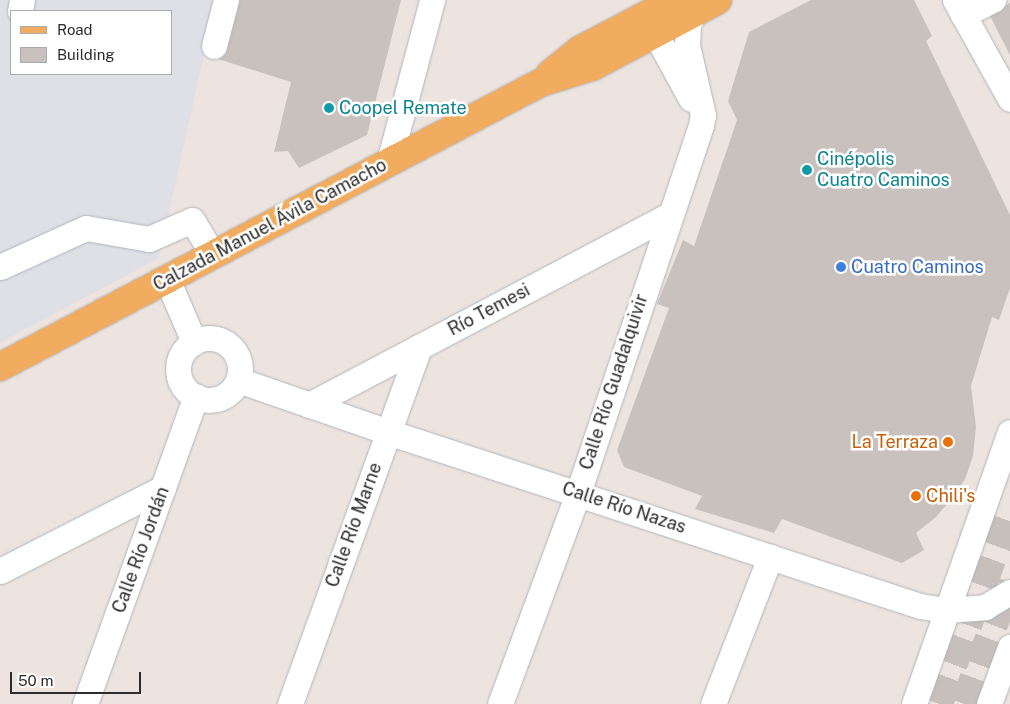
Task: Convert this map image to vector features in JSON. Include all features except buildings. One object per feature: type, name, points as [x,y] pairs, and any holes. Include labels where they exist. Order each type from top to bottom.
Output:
[{"type":"main road","name":"Calzada Manuel Ávila Camacho","points":[[540,83],[580,50],[612,33],[684,6],[718,0]]},
{"type":"main road","name":"Calzada Manuel Ávila Camacho","points":[[0,367],[540,83],[594,66],[655,33],[684,6]]},
{"type":"main road","points":[[612,33],[643,26],[650,27],[655,33]]},
{"type":"street","points":[[214,46],[226,0]]},
{"type":"street","points":[[389,162],[432,0]]},
{"type":"street","points":[[993,0],[958,8],[1010,99]]},
{"type":"street","points":[[684,6],[688,25],[688,45],[703,116]]},
{"type":"street","points":[[655,33],[691,100],[703,116]]},
{"type":"street","name":"Calle Río Guadalquivir","points":[[500,704],[578,493],[703,116]]},
{"type":"street","name":"Río Temesi","points":[[309,405],[669,215]]},
{"type":"street","points":[[0,267],[86,228],[149,239],[192,220],[213,254]]},
{"type":"street","points":[[168,279],[194,342]]},
{"type":"street","points":[[208,337],[223,341],[235,351],[240,365],[238,380],[232,390],[212,400],[191,394],[181,382],[178,367],[183,352],[194,342],[208,337]]},
{"type":"street","name":"Calle Río Marne","points":[[290,704],[419,347]]},
{"type":"street","name":"Calle Río Nazas","points":[[238,380],[388,432],[920,606],[946,610],[986,607],[1010,592]]},
{"type":"street","name":"Calle Río Jordán","points":[[85,704],[196,396]]},
{"type":"street","points":[[914,704],[1010,432]]},
{"type":"street","points":[[0,571],[163,488]]},
{"type":"street","points":[[713,704],[770,557]]},
{"type":"street","points":[[989,704],[1010,647]]},
{"type":"shaded area","points":[[0,0],[216,0],[159,258],[0,343]]},
{"type":"tunnel","points":[[939,704],[1010,511]]},
{"type":"tunnel","points":[[964,704],[1010,582]]},
{"type":"place","name":"Coopel Remate","points":[[329,108]]},
{"type":"place","name":"Cinépolis Cuatro Caminos","points":[[807,170]]},
{"type":"place","name":"Cuatro Caminos","points":[[841,267]]},
{"type":"place","name":"La Terraza","points":[[948,442]]},
{"type":"place","name":"Chili's","points":[[916,496]]}]
